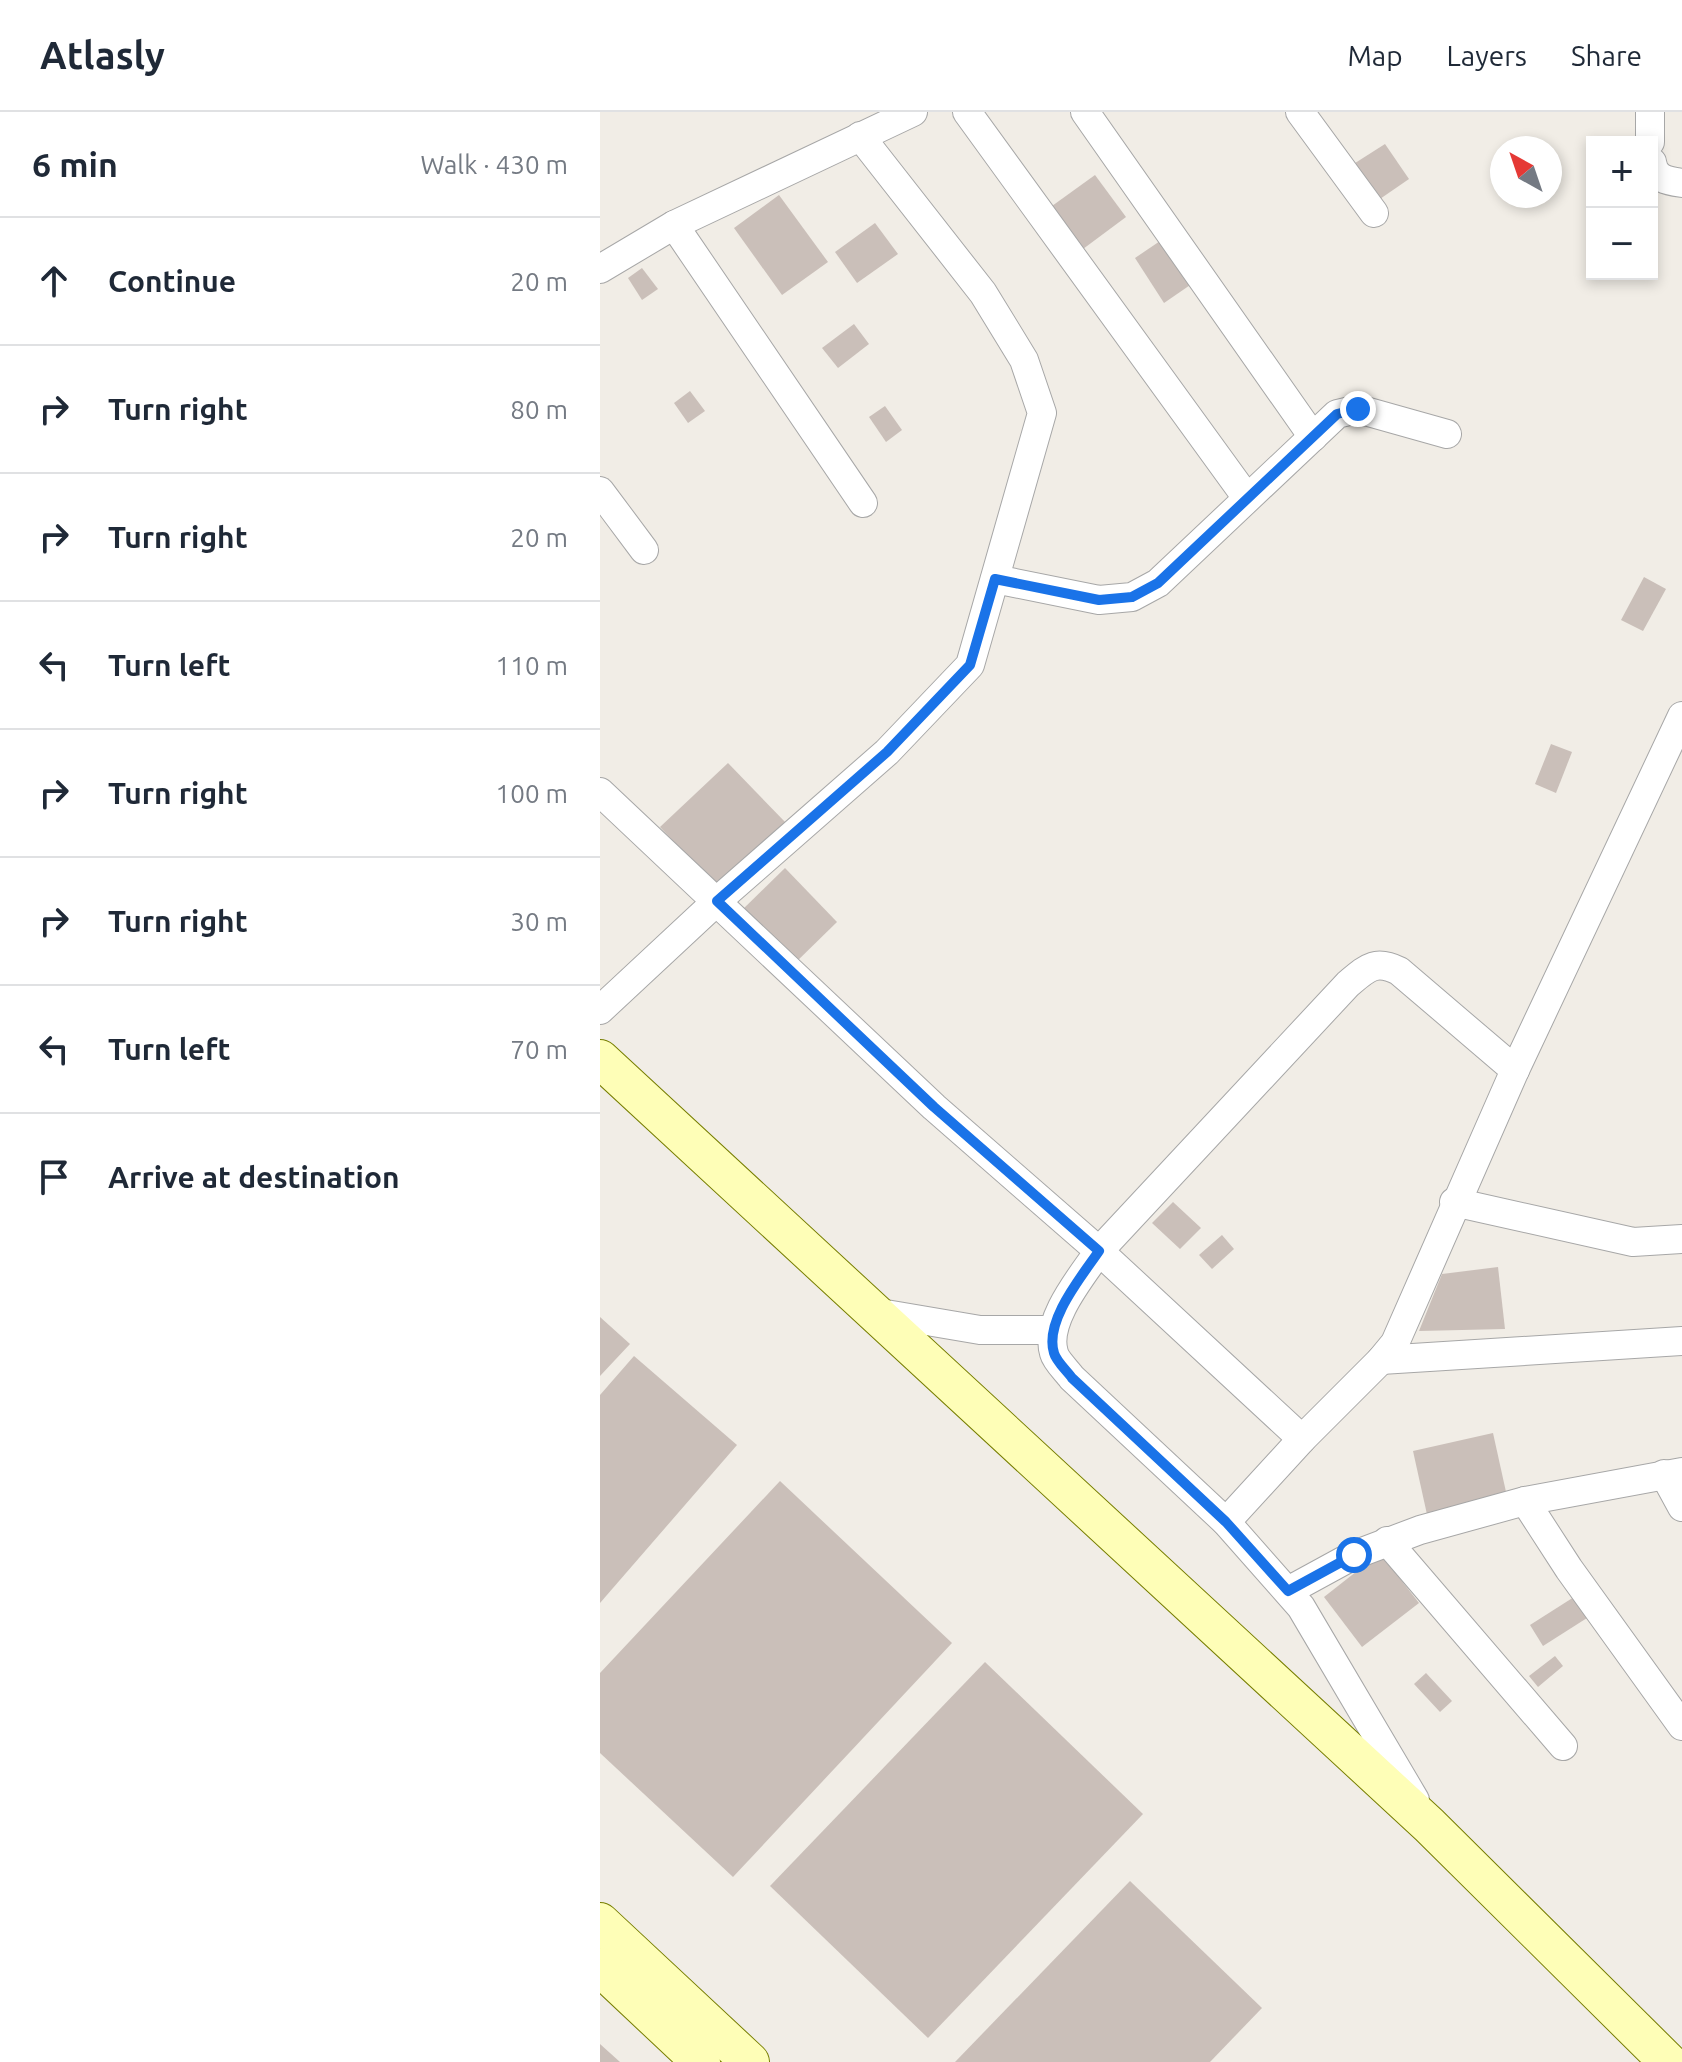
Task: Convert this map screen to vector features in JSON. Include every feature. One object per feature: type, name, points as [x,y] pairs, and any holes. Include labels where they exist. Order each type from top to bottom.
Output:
[{"type":"street","points":[[600,269],[674,225],[913,112]]},
{"type":"street","points":[[967,112],[1247,498]]},
{"type":"street","points":[[1085,112],[1313,437]]},
{"type":"street","points":[[1300,112],[1374,213]]},
{"type":"street","points":[[1650,112],[1650,136]]},
{"type":"street","points":[[600,1010],[717,901],[887,752],[970,665],[1042,413],[1024,360],[983,293],[860,136]]},
{"type":"street","points":[[1658,175],[1663,180],[1682,183]]},
{"type":"street","points":[[674,225],[863,503]]},
{"type":"street","points":[[995,579],[1099,600],[1132,597],[1158,583],[1337,414],[1358,409],[1447,434]]},
{"type":"street","points":[[600,491],[644,550]]},
{"type":"street","points":[[1226,1522],[1395,1343],[1454,1202],[1682,716]]},
{"type":"street","points":[[600,792],[934,1107],[1099,1251],[1302,1439]]},
{"type":"street","points":[[1429,1825],[1301,1607],[1226,1522],[1072,1378],[1054,1354],[1053,1330],[1068,1297],[1099,1251],[1348,984],[1373,966],[1385,964],[1399,971],[1515,1070]]},
{"type":"street","points":[[600,1059],[1429,1825],[1668,2062]]},
{"type":"street","points":[[1454,1202],[1633,1242],[1682,1239]]},
{"type":"street","points":[[874,1312],[980,1330],[1053,1330]]},
{"type":"street","points":[[1381,1360],[1682,1341]]},
{"type":"street","points":[[1288,1591],[1387,1541],[1525,1501],[1673,1473],[1682,1507]]},
{"type":"street","points":[[1525,1501],[1569,1569],[1682,1726]]},
{"type":"street","points":[[1387,1541],[1563,1746]]},
{"type":"street","points":[[600,1922],[750,2062]]},
{"type":"street","points":[[600,1967],[701,2062]]},
{"type":"building","points":[[1385,144],[1409,179],[1377,201],[1352,165]]},
{"type":"building","points":[[1095,175],[1126,217],[1083,249],[1052,206]]},
{"type":"building","points":[[779,195],[828,262],[782,295],[734,228]]},
{"type":"building","points":[[875,223],[898,254],[857,283],[835,252]]},
{"type":"building","points":[[1166,237],[1196,281],[1164,303],[1135,258]]},
{"type":"building","points":[[642,268],[658,289],[642,300],[628,278]]},
{"type":"building","points":[[854,324],[869,344],[838,368],[822,348]]},
{"type":"building","points":[[690,391],[705,411],[688,423],[674,403]]},
{"type":"building","points":[[885,406],[902,430],[886,442],[869,417]]},
{"type":"building","points":[[1644,577],[1666,589],[1643,631],[1621,620]]},
{"type":"building","points":[[1551,744],[1572,752],[1556,793],[1535,784]]},
{"type":"building","points":[[728,763],[787,824],[718,889],[660,827]]},
{"type":"building","points":[[785,868],[837,922],[791,967],[739,913]]},
{"type":"building","points":[[1173,1202],[1201,1228],[1180,1249],[1152,1223]]},
{"type":"building","points":[[1222,1235],[1234,1249],[1212,1269],[1199,1255]]},
{"type":"building","points":[[1498,1267],[1505,1329],[1419,1331],[1442,1274]]},
{"type":"building","points":[[600,1317],[630,1344],[600,1376]]},
{"type":"building","points":[[634,1356],[737,1445],[600,1603],[600,1395]]},
{"type":"building","points":[[1493,1433],[1508,1501],[1428,1519],[1413,1451]]},
{"type":"building","points":[[780,1481],[952,1643],[733,1877],[600,1753],[600,1673]]},
{"type":"building","points":[[1380,1553],[1419,1603],[1362,1647],[1324,1597]]},
{"type":"building","points":[[1574,1597],[1587,1618],[1543,1646],[1530,1625]]},
{"type":"building","points":[[1555,1656],[1563,1666],[1538,1687],[1529,1676]]},
{"type":"building","points":[[985,1662],[1143,1814],[928,2038],[770,1886]]},
{"type":"building","points":[[1426,1673],[1452,1701],[1440,1712],[1414,1684]]},
{"type":"building","points":[[1130,1881],[1262,2008],[1210,2062],[955,2062]]},
{"type":"building","points":[[600,2044],[620,2062],[600,2062]]},
{"type":"route","points":[[1354,1555],[1288,1591],[1226,1522],[1072,1378],[1054,1354],[1053,1330],[1068,1297],[1099,1251],[934,1107],[717,901],[887,752],[970,665],[995,579],[1099,600],[1132,597],[1158,583],[1337,414],[1358,409]]}]
